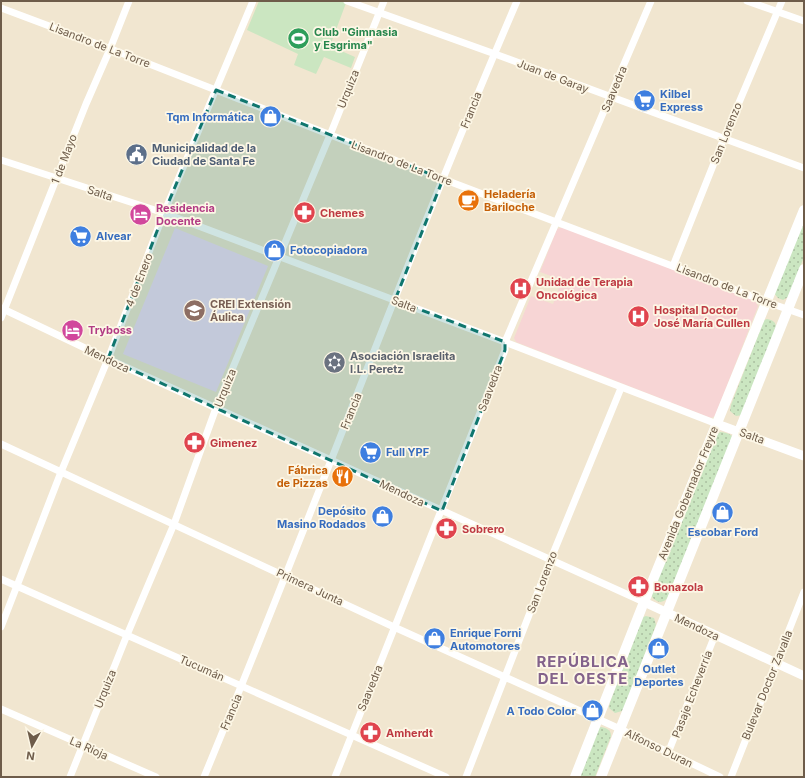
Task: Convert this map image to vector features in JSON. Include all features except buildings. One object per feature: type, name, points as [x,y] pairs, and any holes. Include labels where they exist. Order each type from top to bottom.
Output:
[{"type":"main road","name":"Avenida Gobernador Freyre","points":[[575,777],[644,602],[804,210]]},
{"type":"main road","points":[[601,777],[804,269]]},
{"type":"street","name":"1 de Mayo","points":[[1,318],[3,309],[129,1]]},
{"type":"street","name":"4 de Enero","points":[[1,626],[61,472],[108,359],[164,213],[253,1]]},
{"type":"street","name":"Juan de Garay","points":[[347,1],[804,168]]},
{"type":"street","name":"Urquiza","points":[[70,777],[127,635],[174,524],[216,408],[330,135],[384,1]]},
{"type":"street","name":"Francia","points":[[204,777],[286,576],[443,179],[517,1]]},
{"type":"street","name":"Saavedra","points":[[335,777],[505,350],[505,342],[651,1]]},
{"type":"street","points":[[747,1],[804,21]]},
{"type":"street","name":"San Lorenzo","points":[[673,266],[724,138],[782,1]]},
{"type":"street","name":"Lisandro de La Torre","points":[[1,8],[443,179],[804,315]]},
{"type":"street","name":"Salta","points":[[1,160],[164,213],[505,342],[621,388],[804,456]]},
{"type":"street","name":"Mendoza","points":[[3,309],[108,359],[550,561],[667,612],[775,664],[804,676]]},
{"type":"street","name":"San Lorenzo","points":[[466,777],[550,561],[621,388]]},
{"type":"street","name":"Primera Junta","points":[[1,444],[394,627],[620,729]]},
{"type":"street","name":"Tucumán","points":[[1,579],[446,777]]},
{"type":"street","name":"Bulevar Doctor Zavalla","points":[[731,777],[804,592]]},
{"type":"street","name":"Pasaje Echeverría","points":[[668,753],[715,635]]},
{"type":"street","name":"La Rioja","points":[[1,709],[156,777]]},
{"type":"street","name":"Alfonso Duran","points":[[620,729],[720,777]]},
{"type":"highlighted area","points":[[216,90],[443,179],[395,300],[505,342],[505,350],[442,511],[108,359],[164,213]]},
{"type":"shaded area","points":[[1,1],[804,1],[804,777],[1,777]]},
{"type":"shaded area","name":"Hospital Doctor José María Cullen","points":[[563,227],[755,301],[758,306],[715,416],[711,418],[516,342],[514,338],[531,296],[553,304],[562,280],[540,272],[557,229]]},
{"type":"shaded area","name":"CREI Extensión Áulica","points":[[175,228],[268,266],[216,392],[123,354]]},
{"type":"green space","name":"Club \"Gimnasia y Esgrima\"","points":[[259,1],[339,1],[346,3],[330,46],[355,57],[351,68],[324,57],[316,74],[294,65],[298,54],[247,30]]},
{"type":"green space","points":[[804,220],[804,257],[788,297],[783,300],[778,298],[774,293]]},
{"type":"green space","points":[[767,319],[774,322],[776,328],[743,415],[736,416],[730,411],[731,405],[764,320]]},
{"type":"green space","points":[[720,432],[732,436],[731,440],[668,597],[662,602],[656,601],[652,597],[652,592],[717,435]]},
{"type":"green space","points":[[646,616],[654,618],[656,625],[624,708],[622,711],[615,713],[609,708],[610,702],[643,617]]},
{"type":"green space","points":[[601,727],[608,730],[611,736],[595,777],[579,777],[599,728]]},
{"type":"place","name":"Club \"Gimnasia y Esgrima\"","points":[[298,38]]},
{"type":"place","name":"Kilbel Express","points":[[644,100]]},
{"type":"place","name":"Tqm Informática","points":[[270,117]]},
{"type":"place","name":"Municipalidad de la Ciudad de Santa Fe","points":[[136,154]]},
{"type":"place","name":"Heladería Bariloche","points":[[468,200]]},
{"type":"place","name":"Chemes","points":[[305,213]]},
{"type":"place","name":"Residencia Docente","points":[[140,214]]},
{"type":"place","name":"Alvear","points":[[80,236]]},
{"type":"place","name":"Fotocopiadora","points":[[275,250]]},
{"type":"place","name":"Unidad de Terapia Oncológica","points":[[521,288]]},
{"type":"place","name":"CREI Extensión Áulica","points":[[195,310]]},
{"type":"place","name":"Hospital Doctor José María Cullen","points":[[638,316]]},
{"type":"place","name":"Tryboss","points":[[73,330]]},
{"type":"place","name":"Asociación Israelita I.L. Peretz","points":[[335,362]]},
{"type":"place","name":"Gimenez","points":[[194,443]]},
{"type":"place","name":"Full YPF","points":[[371,452]]},
{"type":"place","name":"Fábrica de Pizzas","points":[[343,476]]},
{"type":"place","name":"Escobar Ford","points":[[723,512]]},
{"type":"place","name":"Depósito Masino Rodados","points":[[382,517]]},
{"type":"place","name":"Sobrero","points":[[447,529]]},
{"type":"place","name":"Bonazola","points":[[638,587]]},
{"type":"place","name":"Enrique Forni Automotores","points":[[434,639]]},
{"type":"place","name":"Outlet Deportes","points":[[659,649]]},
{"type":"place","name":"A Todo Color","points":[[592,711]]},
{"type":"place","name":"Amherdt","points":[[370,733]]},
{"type":"district","name":"REPÚBLICA DEL OESTE","points":[[583,670]]}]
